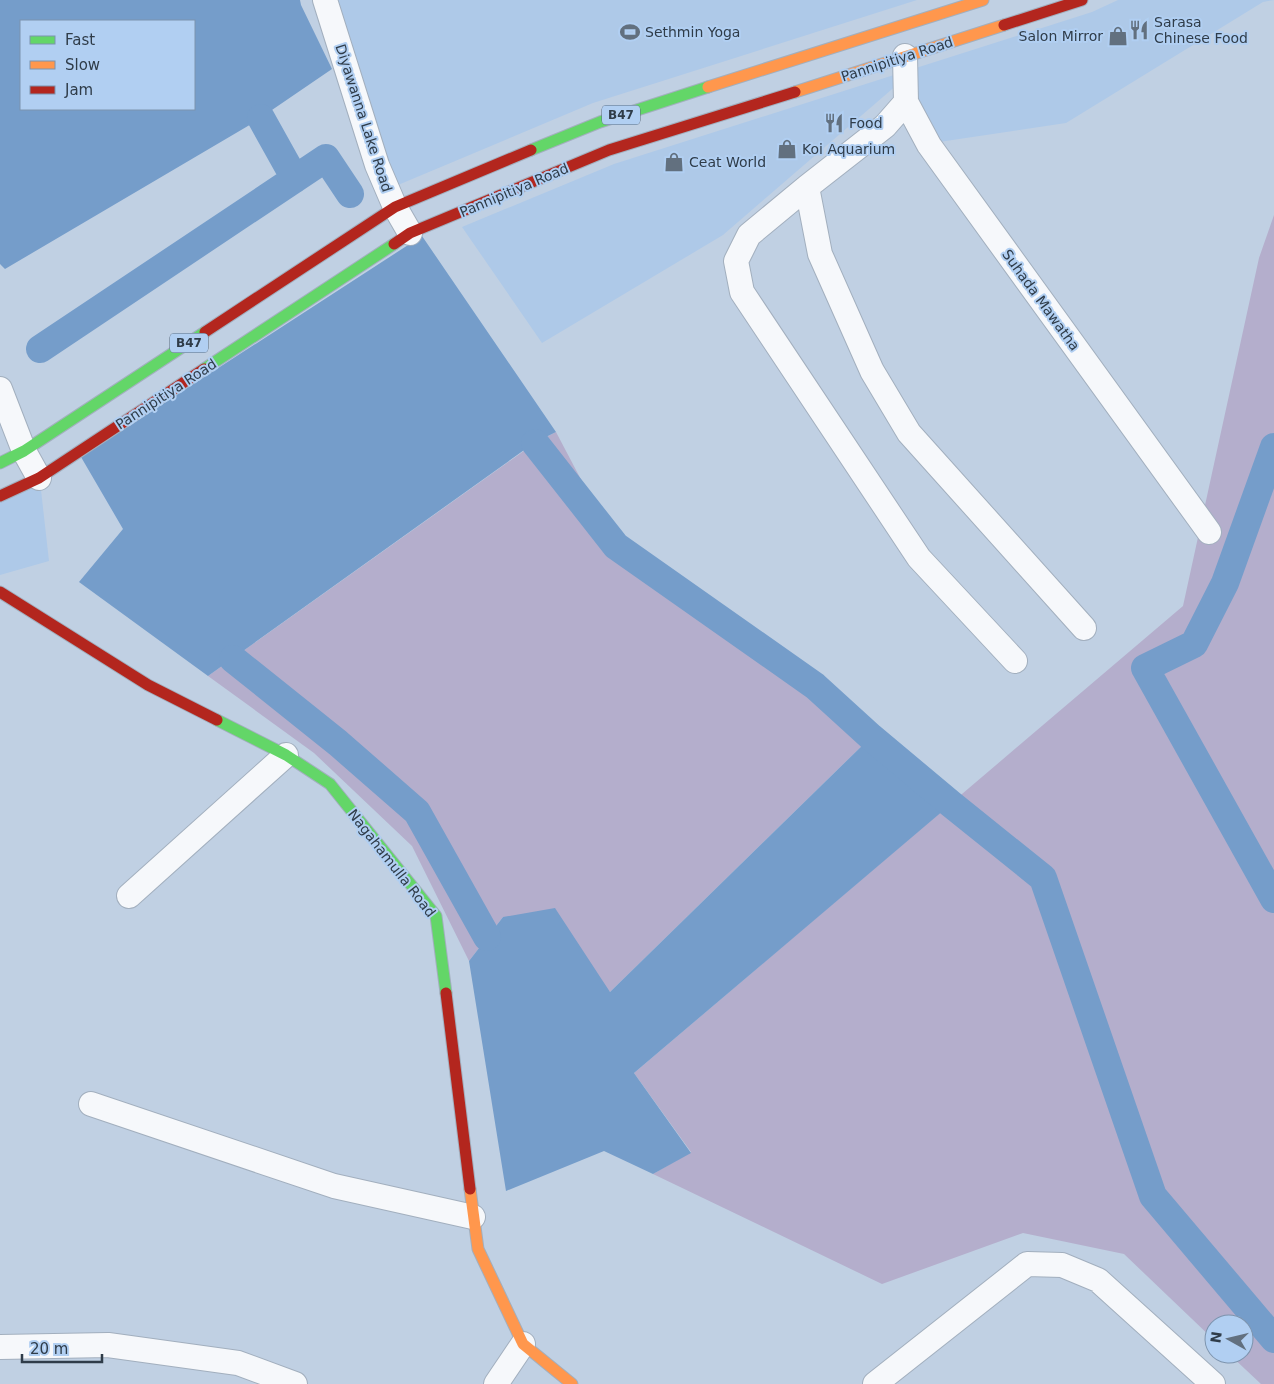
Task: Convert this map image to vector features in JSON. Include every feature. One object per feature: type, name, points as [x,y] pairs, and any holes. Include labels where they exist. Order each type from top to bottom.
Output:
[{"type":"main road","name":"B47","points":[[0,463],[24,451],[394,208],[600,122],[984,0]]},
{"type":"main road","name":"Pannipitiya Road","points":[[0,496],[38,478],[410,233],[609,150],[860,72],[1082,0]]},
{"type":"main road","name":"Nagahamulla Road","points":[[0,592],[148,685],[286,754],[330,784],[436,916],[478,1250],[523,1344],[572,1384]]},
{"type":"street","name":"Diyawanna Lake Road","points":[[325,0],[373,153],[394,208],[410,233]]},
{"type":"street","name":"Suhada Mawatha","points":[[905,56],[906,102],[929,145],[1209,532]]},
{"type":"street","points":[[906,102],[885,126],[749,235],[736,261],[742,292],[919,558],[1015,661]]},
{"type":"street","points":[[807,187],[820,254],[872,371],[910,433],[1084,628]]},
{"type":"street","points":[[0,389],[24,451],[38,478]]},
{"type":"street","points":[[129,896],[286,754]]},
{"type":"street","points":[[90,1104],[334,1186],[473,1217]]},
{"type":"street","points":[[875,1384],[1026,1264],[1062,1264],[1098,1280],[1213,1384]]},
{"type":"street","points":[[496,1384],[523,1344]]},
{"type":"street","points":[[0,1347],[108,1345],[238,1363],[295,1384]]},
{"type":"shaded area","points":[[0,0],[300,0],[332,69],[253,123],[5,269],[0,264]]},
{"type":"shaded area","points":[[338,0],[917,0],[593,103],[398,185],[388,161]]},
{"type":"shaded area","points":[[1118,0],[1274,0],[1263,2],[1066,123],[939,142],[898,84],[723,235],[542,343],[462,227],[614,164],[1092,12]]},
{"type":"shaded area","points":[[1274,215],[1274,1384],[1261,1384],[1240,1364],[1254,1364],[1254,1314],[1204,1314],[1204,1330],[1124,1254],[1023,1233],[882,1284],[653,1174],[691,1152],[634,1073],[1183,606],[1259,258]]},
{"type":"shaded area","points":[[422,236],[556,432],[534,443],[208,676],[79,582],[123,529],[81,457]]},
{"type":"shaded area","points":[[556,432],[616,546],[815,686],[871,737],[610,992],[503,917],[469,961],[412,846],[314,753],[208,676],[535,443]]},
{"type":"shaded area","points":[[40,481],[49,561],[0,575],[0,501]]},
{"type":"shaded area","points":[[871,737],[951,804],[634,1073],[691,1153],[653,1174],[604,1151],[506,1191],[469,961],[503,917],[555,908],[610,992]]},
{"type":"waterway","points":[[261,118],[295,179]]},
{"type":"waterway","points":[[40,349],[326,158],[350,194]]},
{"type":"waterway","points":[[535,443],[616,546],[815,686],[871,737],[1043,878],[1153,1196],[1274,1339]]},
{"type":"waterway","points":[[1274,447],[1225,583],[1194,644],[1145,668],[1274,899]]},
{"type":"waterway","points":[[233,659],[338,743],[417,812],[487,937]]},
{"type":"traffic: fast","points":[[531,150],[600,122],[708,87]]},
{"type":"traffic: fast","points":[[204,369],[394,244]]},
{"type":"traffic: fast","points":[[0,463],[24,451],[205,332]]},
{"type":"traffic: fast","points":[[217,720],[286,755],[330,784],[436,916],[446,993]]},
{"type":"traffic: slow","points":[[708,87],[983,0]]},
{"type":"traffic: slow","points":[[795,92],[1004,25]]},
{"type":"traffic: slow","points":[[470,1189],[478,1249],[523,1344],[572,1384]]},
{"type":"traffic: jam","points":[[1004,25],[1082,0]]},
{"type":"traffic: jam","points":[[394,244],[410,233],[609,150],[795,92]]},
{"type":"traffic: jam","points":[[205,332],[395,207],[531,150]]},
{"type":"traffic: jam","points":[[0,496],[39,478],[204,369]]},
{"type":"traffic: jam","points":[[0,592],[148,685],[217,720]]},
{"type":"traffic: jam","points":[[446,993],[470,1189]]},
{"type":"place","name":"Sarasa Chinese Food","points":[[1139,30]]},
{"type":"place","name":"Sethmin Yoga","points":[[630,32]]},
{"type":"place","name":"Salon Mirror","points":[[1118,36]]},
{"type":"place","name":"Food","points":[[834,123]]},
{"type":"place","name":"Koi Aquarium","points":[[787,149]]},
{"type":"place","name":"Ceat World","points":[[674,162]]}]
